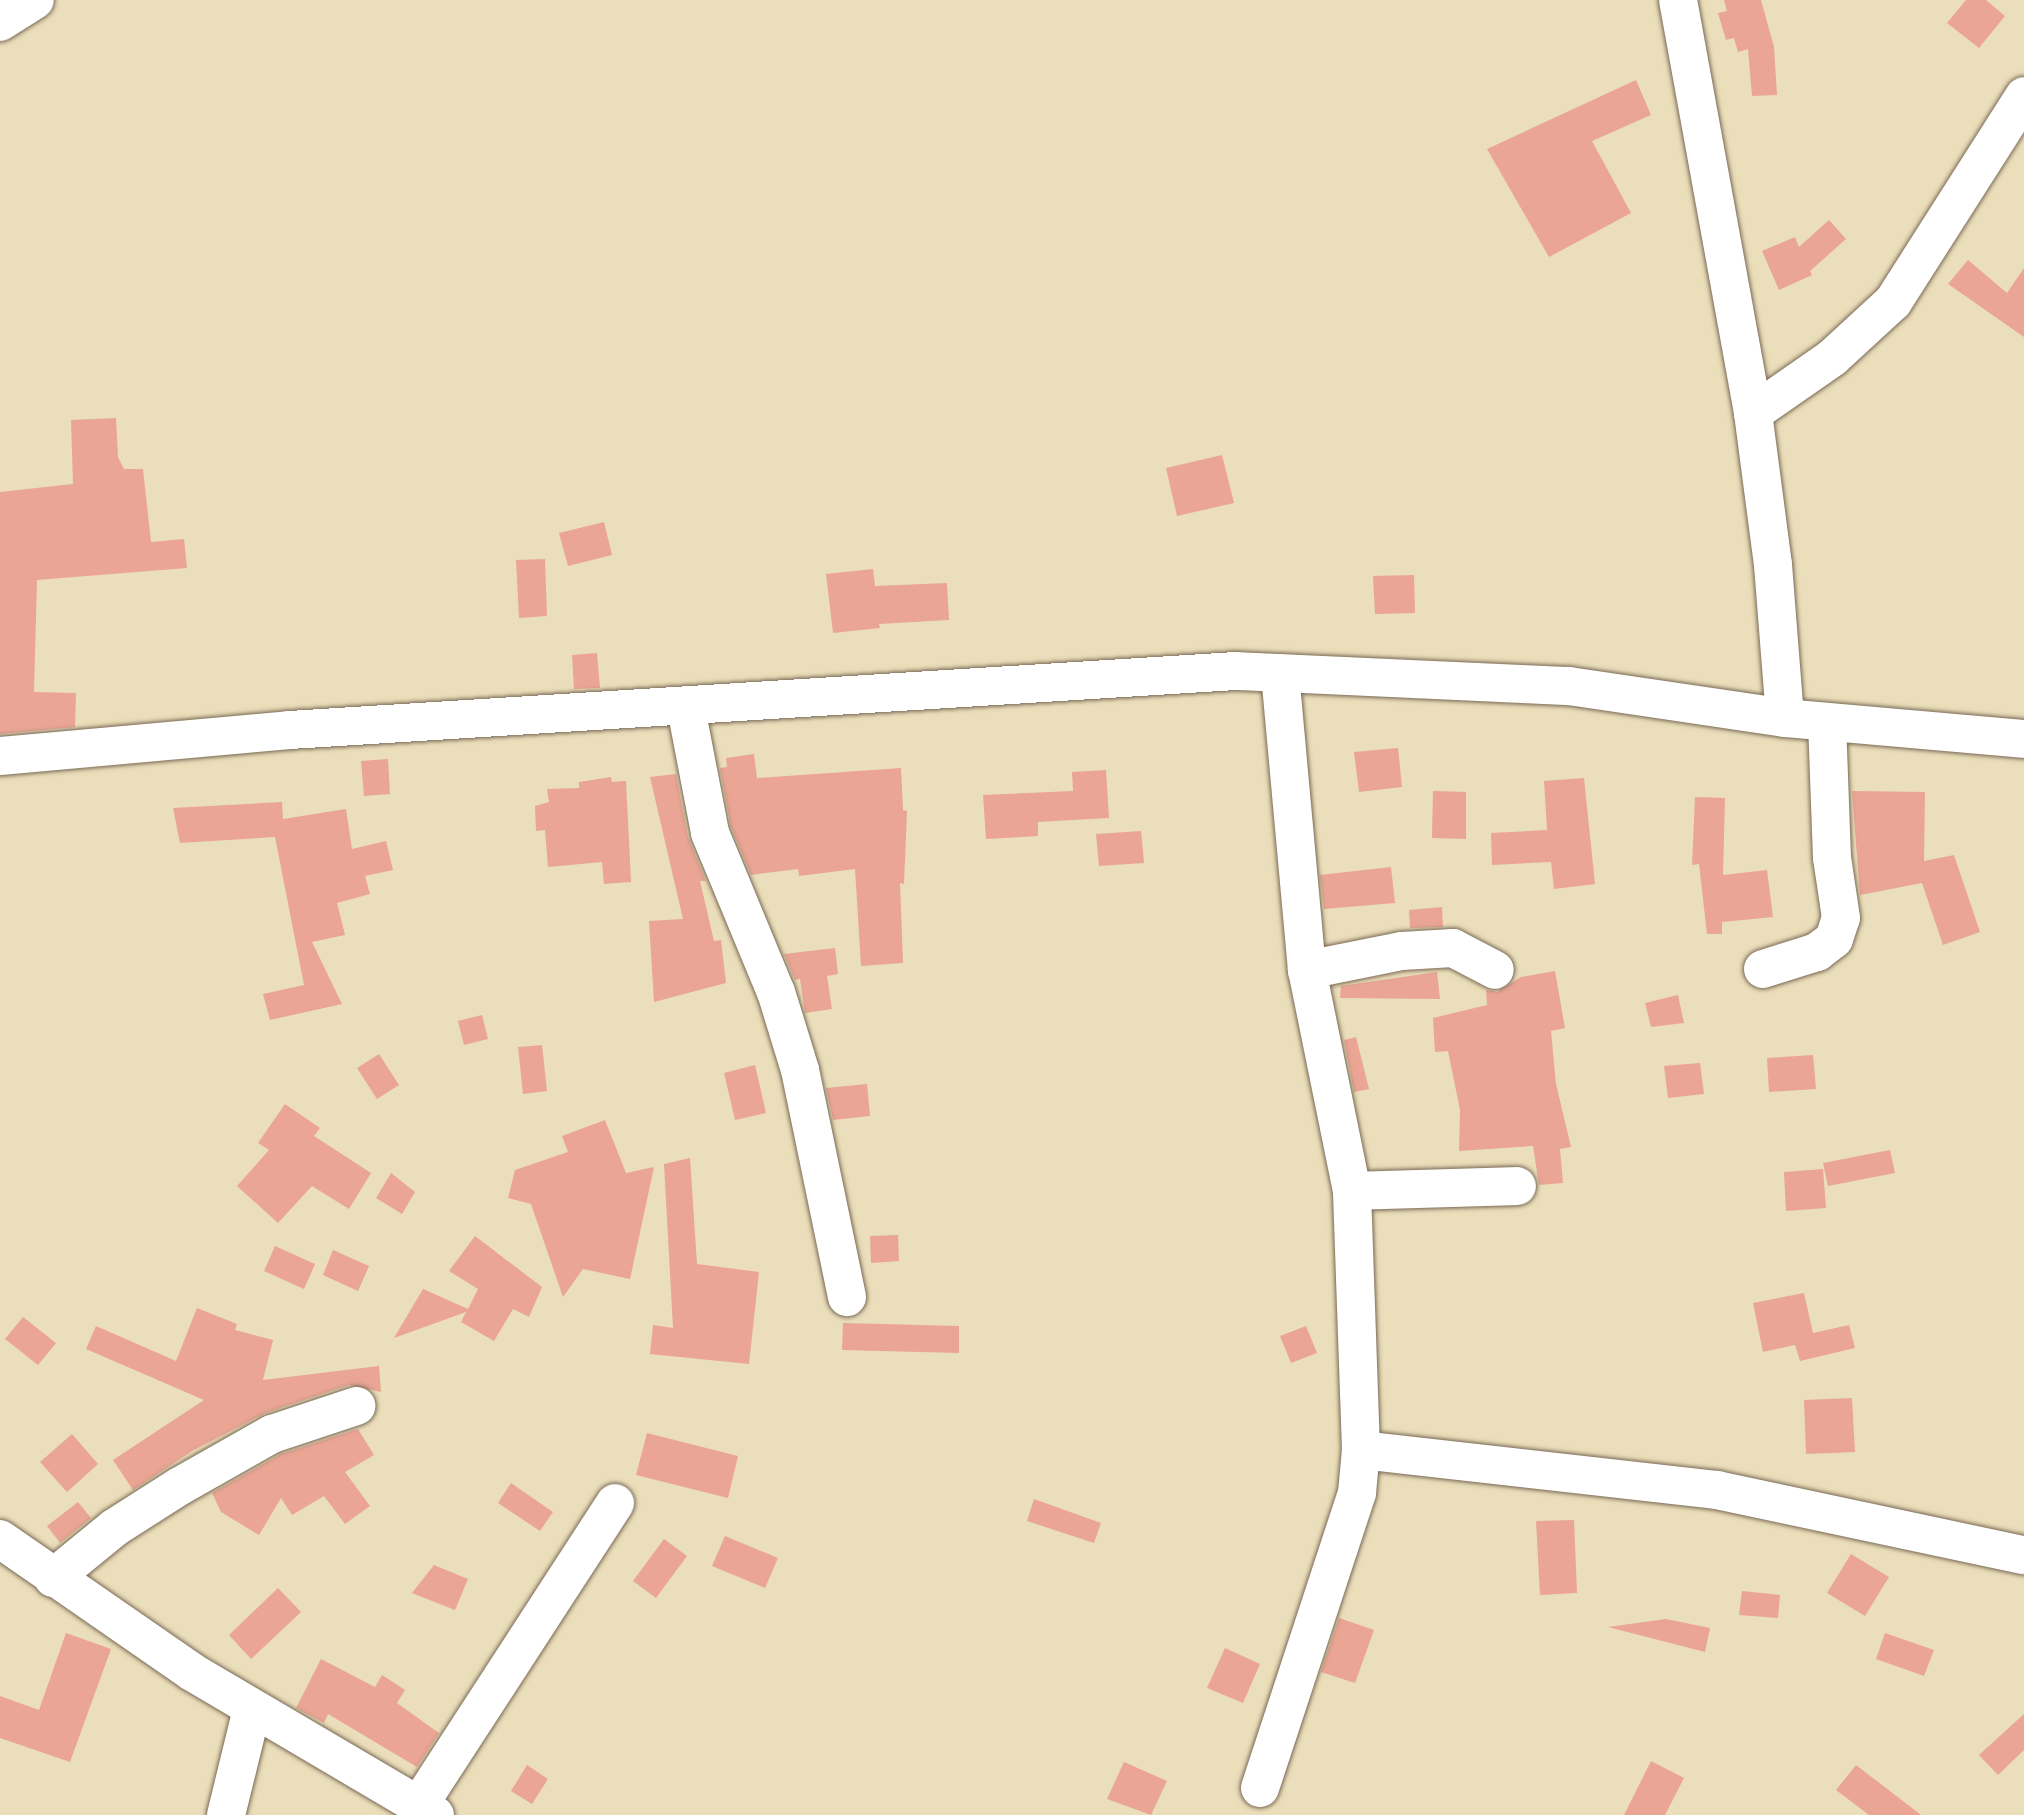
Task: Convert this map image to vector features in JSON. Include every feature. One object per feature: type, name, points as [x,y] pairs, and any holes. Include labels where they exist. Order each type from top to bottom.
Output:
[{"type":"street","points":[[0,22],[35,0]]},
{"type":"street","points":[[1678,0],[1753,413],[1773,565],[1785,718]]},
{"type":"street","points":[[1753,413],[1832,358],[1893,302],[2024,96]]},
{"type":"street","points":[[0,756],[290,730],[686,708],[1236,671],[1569,686],[1827,723],[2024,739]]},
{"type":"street","points":[[1260,1788],[1357,1493],[1361,1450],[1352,1191],[1307,970],[1280,673]]},
{"type":"street","points":[[686,708],[710,833],[776,992],[800,1070],[847,1297]]},
{"type":"street","points":[[1763,969],[1817,952],[1834,939],[1841,918],[1832,858],[1827,723]]},
{"type":"street","points":[[1307,970],[1402,951],[1453,948],[1495,970]]},
{"type":"street","points":[[1352,1191],[1517,1186]]},
{"type":"street","points":[[53,1578],[114,1528],[180,1486],[272,1434],[356,1406]]},
{"type":"street","points":[[1361,1450],[1717,1490],[2024,1555]]},
{"type":"street","points":[[0,1539],[53,1578],[252,1709],[427,1810],[615,1503]]},
{"type":"street","points":[[226,1815],[252,1709]]},
{"type":"building","points":[[1724,0],[1761,0],[1774,47],[1777,95],[1752,96],[1748,49],[1738,52],[1734,38],[1726,40],[1718,13],[1727,11]]},
{"type":"building","points":[[1966,0],[1986,0],[2005,16],[1979,48],[1947,23]]},
{"type":"building","points":[[1636,80],[1651,115],[1592,141],[1631,213],[1549,257],[1487,149]]},
{"type":"building","points":[[1829,220],[1846,239],[1810,271],[1812,275],[1779,290],[1762,251],[1795,237],[1799,247]]},
{"type":"building","points":[[1968,260],[2007,293],[2024,268],[2024,337],[1948,284]]},
{"type":"building","points":[[116,418],[118,457],[124,469],[143,469],[151,542],[184,539],[187,568],[37,580],[34,692],[76,693],[75,727],[0,734],[0,492],[73,484],[71,420]]},
{"type":"building","points":[[1222,455],[1234,503],[1177,516],[1166,468]]},
{"type":"building","points":[[604,522],[612,555],[568,566],[559,533]]},
{"type":"building","points":[[545,559],[547,616],[519,618],[516,560]]},
{"type":"building","points":[[873,569],[875,586],[947,583],[949,620],[879,624],[880,628],[833,633],[826,574]]},
{"type":"building","points":[[1414,575],[1415,613],[1375,614],[1373,576]]},
{"type":"building","points":[[597,653],[600,688],[574,689],[572,655]]},
{"type":"building","points":[[1398,748],[1402,787],[1359,792],[1354,752]]},
{"type":"building","points":[[754,754],[757,778],[901,768],[903,810],[907,811],[904,884],[900,883],[903,963],[861,966],[855,869],[799,876],[798,869],[751,875],[731,827],[720,768],[727,767],[726,758]]},
{"type":"building","points":[[388,759],[390,794],[364,796],[361,761]]},
{"type":"building","points":[[1106,770],[1109,818],[1038,822],[1038,836],[986,839],[983,795],[1073,791],[1072,772]]},
{"type":"building","points":[[676,774],[688,837],[706,881],[700,881],[714,941],[721,940],[726,983],[654,1002],[649,921],[683,919],[650,777]]},
{"type":"building","points":[[611,777],[612,782],[626,781],[631,882],[604,884],[602,862],[548,867],[545,830],[536,831],[535,806],[549,802],[547,789],[579,788],[579,782]]},
{"type":"building","points":[[1584,778],[1595,884],[1554,889],[1551,862],[1492,865],[1491,833],[1547,830],[1544,781]]},
{"type":"building","points":[[1433,791],[1466,792],[1466,839],[1432,838]]},
{"type":"building","points":[[1852,791],[1925,792],[1924,861],[1954,855],[1980,932],[1943,945],[1922,883],[1860,895]]},
{"type":"building","points":[[1695,797],[1725,798],[1723,875],[1767,870],[1773,917],[1722,922],[1722,934],[1707,934],[1699,864],[1692,865]]},
{"type":"building","points":[[282,802],[283,819],[346,809],[352,849],[386,841],[393,870],[365,876],[370,894],[337,903],[345,935],[312,942],[342,1004],[270,1020],[263,994],[304,985],[275,837],[180,843],[173,808]]},
{"type":"building","points":[[1141,831],[1144,863],[1099,866],[1096,834]]},
{"type":"building","points":[[1391,867],[1395,903],[1324,909],[1320,875]]},
{"type":"building","points":[[1442,907],[1443,927],[1410,928],[1409,910]]},
{"type":"building","points":[[835,948],[838,974],[827,976],[832,1009],[805,1013],[800,979],[795,980],[784,954]]},
{"type":"building","points":[[1555,971],[1565,1028],[1551,1031],[1556,1084],[1571,1147],[1560,1149],[1563,1183],[1539,1185],[1533,1146],[1459,1151],[1460,1110],[1448,1051],[1435,1052],[1433,1018],[1487,1005],[1486,990],[1497,992],[1521,977]]},
{"type":"building","points":[[1437,972],[1440,999],[1340,998],[1341,986]]},
{"type":"building","points":[[1678,995],[1684,1023],[1651,1027],[1645,1003]]},
{"type":"building","points":[[482,1015],[488,1039],[464,1045],[458,1021]]},
{"type":"building","points":[[1356,1037],[1369,1089],[1354,1092],[1344,1040]]},
{"type":"building","points":[[542,1045],[547,1091],[523,1094],[518,1047]]},
{"type":"building","points":[[379,1054],[399,1085],[377,1099],[357,1068]]},
{"type":"building","points":[[1813,1055],[1816,1089],[1769,1092],[1767,1058]]},
{"type":"building","points":[[1700,1063],[1704,1094],[1668,1098],[1664,1066]]},
{"type":"building","points":[[755,1065],[766,1113],[735,1120],[724,1073]]},
{"type":"building","points":[[867,1084],[870,1116],[833,1120],[826,1088]]},
{"type":"building","points":[[285,1104],[320,1128],[314,1136],[371,1173],[349,1209],[312,1186],[278,1223],[237,1186],[269,1150],[258,1143]]},
{"type":"building","points":[[605,1120],[626,1173],[654,1167],[630,1279],[583,1269],[563,1297],[531,1204],[508,1198],[515,1170],[568,1152],[562,1136]]},
{"type":"building","points":[[1890,1150],[1895,1173],[1828,1186],[1823,1163]]},
{"type":"building","points":[[690,1158],[697,1264],[759,1272],[749,1364],[650,1354],[653,1325],[673,1328],[664,1164]]},
{"type":"building","points":[[1823,1169],[1826,1208],[1786,1211],[1784,1172]]},
{"type":"building","points":[[391,1173],[415,1192],[402,1214],[376,1198]]},
{"type":"building","points":[[898,1235],[899,1261],[871,1263],[870,1236]]},
{"type":"building","points":[[475,1236],[542,1287],[529,1317],[513,1309],[494,1341],[461,1322],[466,1312],[394,1338],[423,1289],[468,1309],[478,1289],[449,1271]]},
{"type":"building","points":[[275,1246],[315,1264],[304,1289],[264,1271]]},
{"type":"building","points":[[333,1250],[369,1266],[358,1291],[323,1275]]},
{"type":"building","points":[[1804,1293],[1813,1333],[1849,1325],[1855,1348],[1800,1361],[1795,1345],[1763,1352],[1753,1303]]},
{"type":"building","points":[[197,1308],[237,1324],[235,1330],[273,1340],[263,1380],[379,1366],[381,1392],[349,1385],[265,1413],[192,1451],[133,1490],[113,1460],[204,1400],[86,1349],[96,1326],[176,1361]]},
{"type":"building","points":[[23,1317],[56,1343],[38,1365],[5,1339]]},
{"type":"building","points":[[843,1323],[959,1326],[959,1353],[842,1350]]},
{"type":"building","points":[[1306,1326],[1317,1353],[1291,1363],[1280,1336]]},
{"type":"building","points":[[1852,1398],[1855,1452],[1806,1454],[1804,1400]]},
{"type":"building","points":[[358,1429],[374,1455],[345,1472],[370,1506],[345,1524],[324,1496],[292,1515],[281,1498],[259,1535],[221,1512],[212,1493],[281,1454]]},
{"type":"building","points":[[647,1433],[738,1456],[728,1498],[636,1475]]},
{"type":"building","points":[[72,1434],[98,1464],[67,1492],[40,1462]]},
{"type":"building","points":[[511,1483],[553,1512],[540,1531],[498,1503]]},
{"type":"building","points":[[1034,1499],[1101,1523],[1094,1543],[1027,1521]]},
{"type":"building","points":[[78,1502],[91,1518],[60,1543],[47,1526]]},
{"type":"building","points":[[1574,1520],[1577,1593],[1540,1595],[1536,1521]]},
{"type":"building","points":[[725,1536],[778,1558],[765,1588],[712,1566]]},
{"type":"building","points":[[664,1539],[687,1556],[656,1598],[633,1581]]},
{"type":"building","points":[[1851,1554],[1889,1577],[1865,1616],[1827,1593]]},
{"type":"building","points":[[434,1565],[468,1579],[455,1610],[412,1593]]},
{"type":"building","points":[[278,1588],[301,1612],[251,1659],[229,1635]]},
{"type":"building","points":[[1742,1591],[1780,1595],[1778,1618],[1739,1615]]},
{"type":"building","points":[[1339,1618],[1374,1630],[1355,1683],[1321,1672]]},
{"type":"building","points":[[1666,1619],[1710,1628],[1705,1652],[1608,1627]]},
{"type":"building","points":[[66,1633],[111,1649],[70,1762],[0,1738],[0,1696],[39,1710]]},
{"type":"building","points":[[1885,1633],[1934,1650],[1924,1676],[1876,1659]]},
{"type":"building","points":[[1225,1648],[1260,1664],[1243,1703],[1207,1688]]},
{"type":"building","points":[[321,1659],[375,1687],[382,1675],[405,1690],[397,1703],[439,1733],[417,1767],[328,1714],[324,1723],[296,1708]]},
{"type":"building","points":[[2024,1714],[2024,1750],[1998,1775],[1979,1755]]},
{"type":"building","points":[[1651,1761],[1684,1778],[1665,1815],[1624,1815]]},
{"type":"building","points":[[1124,1762],[1167,1781],[1151,1815],[1107,1799]]},
{"type":"building","points":[[527,1765],[548,1779],[532,1804],[511,1791]]},
{"type":"building","points":[[1856,1765],[1921,1815],[1869,1815],[1836,1790]]}]
